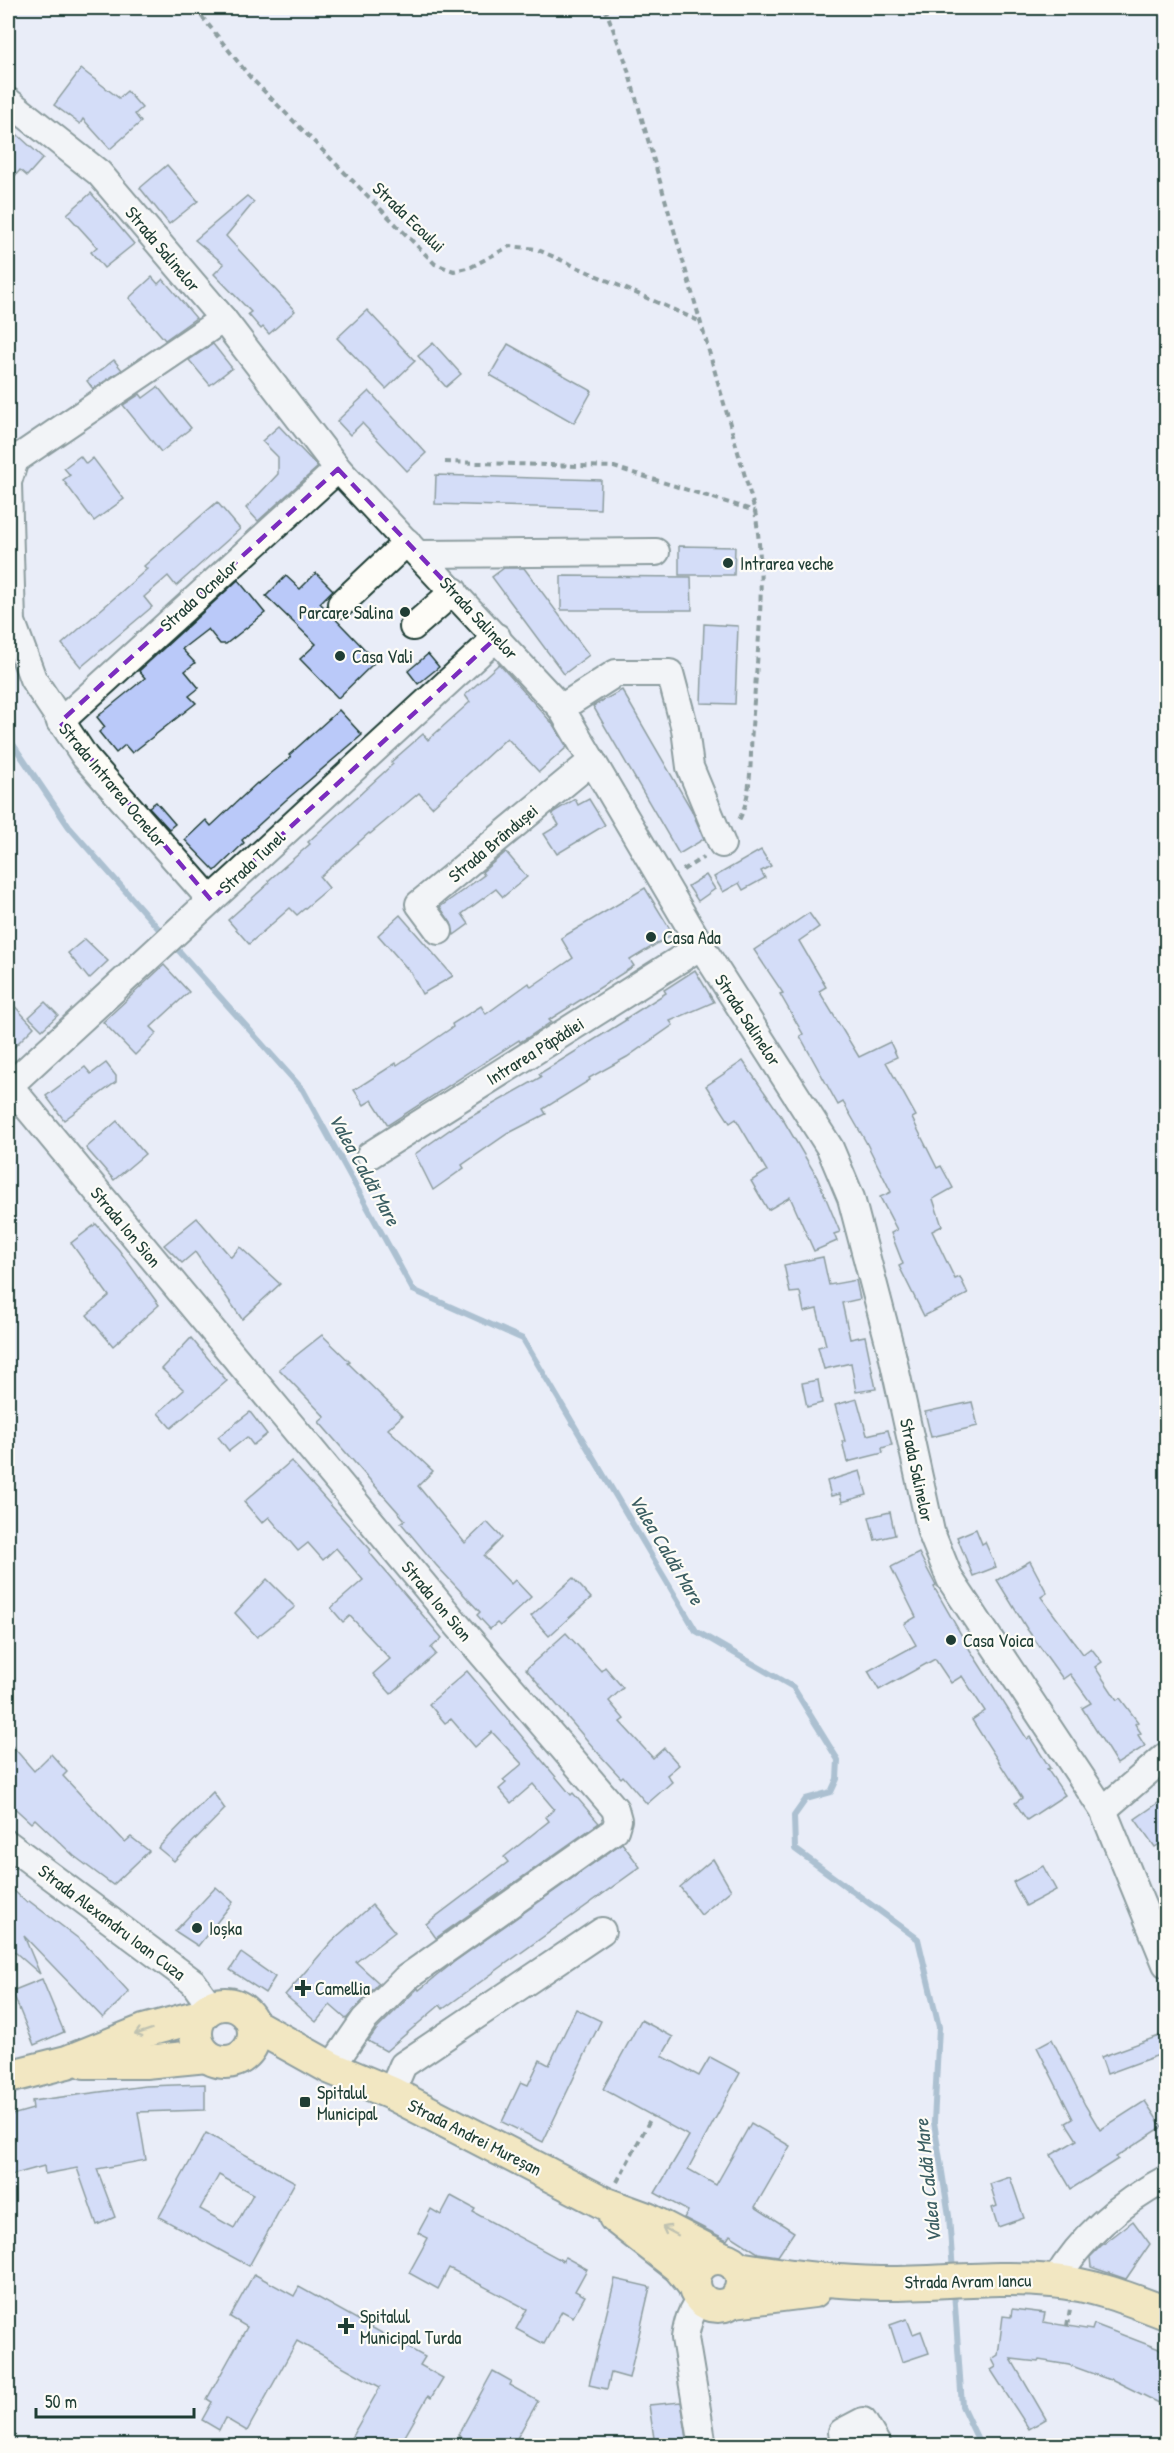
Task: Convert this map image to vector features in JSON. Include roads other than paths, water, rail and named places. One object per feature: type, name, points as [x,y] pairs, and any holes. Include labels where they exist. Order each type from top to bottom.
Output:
[{"type":"main road","points":[[8,2077],[67,2062],[144,2031],[228,2003],[245,2010],[250,2040],[237,2060],[227,2063],[216,2061],[207,2056],[198,2044],[195,2030],[205,2012]]},
{"type":"main road","name":"Strada Andrei Mureșan","points":[[250,2040],[337,2070],[391,2093],[606,2204],[647,2219],[730,2263],[812,2280],[880,2283]]},
{"type":"main road","points":[[67,2062],[145,2062],[207,2056]]},
{"type":"main road","name":"Strada Andrei Mureșan","points":[[606,2204],[619,2222],[679,2267],[697,2292]]},
{"type":"main road","points":[[734,2301],[742,2286],[730,2263],[705,2261],[698,2268],[697,2292],[717,2307],[734,2301],[880,2283]]},
{"type":"main road","name":"Strada Avram Iancu","points":[[880,2283],[996,2278],[1055,2281],[1119,2296],[1167,2313]]},
{"type":"street","name":"Strada Salinelor","points":[[8,101],[99,173],[223,319],[338,469],[561,708],[700,946],[830,1148],[851,1198],[892,1354],[931,1532],[938,1552],[950,1579],[1103,1810],[1167,1964]]},
{"type":"street","name":"Strada Intrarea Ocnelor","points":[[211,900],[85,757],[33,680],[12,622],[8,483],[15,460],[223,319]]},
{"type":"street","name":"Strada Ocnelor","points":[[60,722],[338,469]]},
{"type":"street","points":[[341,603],[413,548],[656,552]]},
{"type":"street","points":[[413,627],[454,591]]},
{"type":"street","name":"Strada Tunel","points":[[8,1086],[497,637]]},
{"type":"street","points":[[561,708],[615,673],[670,673],[685,729],[690,767],[722,844]]},
{"type":"street","name":"Strada Brândușei","points":[[439,931],[419,904],[592,761]]},
{"type":"street","name":"Intrarea Păpădiei","points":[[370,1155],[700,946]]},
{"type":"street","name":"Strada Ion Sion","points":[[8,1086],[453,1620],[615,1809],[618,1820],[615,1830],[406,1978],[364,2020],[337,2070]]},
{"type":"street","points":[[1103,1810],[1167,1756]]},
{"type":"street","name":"Strada Alexandru Ioan Cuza","points":[[8,1844],[193,1982],[205,2012]]},
{"type":"street","points":[[391,2093],[404,2065],[602,1931]]},
{"type":"street","name":"Strada Avram Iancu","points":[[1055,2281],[1070,2256],[1094,2229],[1123,2204],[1167,2179]]},
{"type":"street","points":[[697,2292],[687,2326],[686,2338],[703,2445]]},
{"type":"street","points":[[842,2432],[863,2421],[878,2445]]},
{"type":"waterway","name":"Valea Caldă Mare","points":[[8,737],[69,827],[165,936]]},
{"type":"waterway","name":"Valea Caldă Mare","points":[[172,943],[303,1090],[413,1290],[523,1339],[696,1631],[793,1687],[838,1760],[837,1779],[831,1792],[806,1799],[794,1816],[795,1849],[918,1939],[939,2027],[934,2122],[949,2216],[953,2272]]},
{"type":"waterway","name":"Valea Caldă Mare","points":[[954,2291],[962,2406],[981,2446]]},
{"type":"place","name":"Intrarea veche","points":[[728,563]]},
{"type":"place","name":"Parcare Salina","points":[[405,612]]},
{"type":"place","name":"Casa Vali","points":[[340,656]]},
{"type":"place","name":"Casa Ada","points":[[651,937]]},
{"type":"place","name":"Casa Voica","points":[[951,1640]]},
{"type":"place","name":"Ioșka","points":[[197,1928]]},
{"type":"place","name":"Camellia","points":[[303,1988]]},
{"type":"place","name":"Spitalul Municipal","points":[[305,2102]]},
{"type":"place","name":"Spitalul Municipal Turda","points":[[346,2326]]}]
